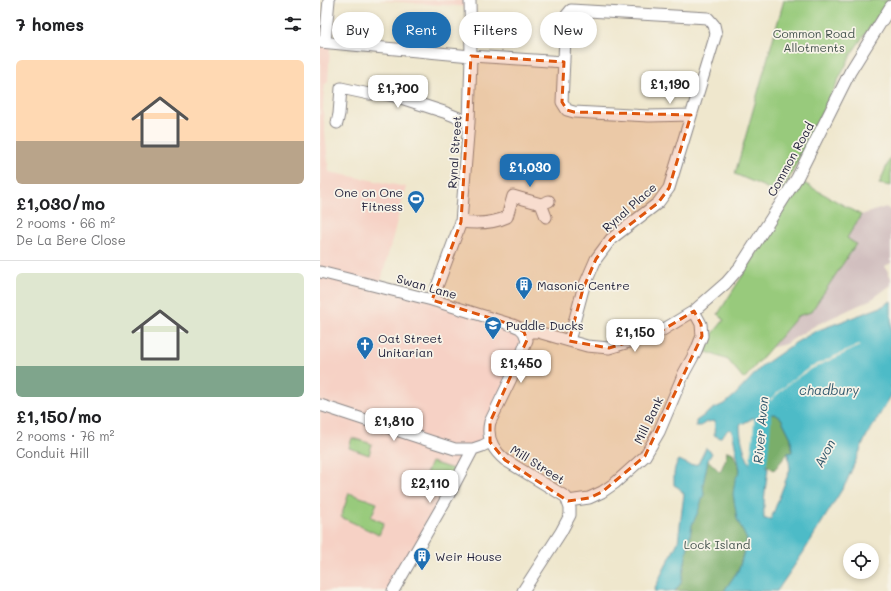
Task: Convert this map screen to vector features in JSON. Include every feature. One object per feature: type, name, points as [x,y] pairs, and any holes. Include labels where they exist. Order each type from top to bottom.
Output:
[{"type":"street","points":[[329,0],[323,42],[471,56],[564,62]]},
{"type":"street","name":"Rynal Street","points":[[432,300],[461,222],[469,122],[471,56],[470,0]]},
{"type":"street","name":"Common Road","points":[[569,341],[587,346],[609,348],[656,334],[694,312],[726,283],[740,267],[797,178],[850,72],[891,6]]},
{"type":"street","name":"Rynal Place","points":[[569,341],[583,289],[596,260],[611,239],[658,203],[670,188],[716,34],[714,25],[708,18],[571,10],[566,16],[562,102],[567,110],[574,112],[648,116],[691,115]]},
{"type":"street","points":[[337,123],[341,88],[369,94],[380,93],[398,97],[469,122]]},
{"type":"street","points":[[461,222],[481,223],[499,221],[507,217],[513,196],[545,203],[546,217]]},
{"type":"street","name":"Swan Lane","points":[[320,272],[432,300],[513,325],[520,328],[524,332]]},
{"type":"street","name":"Mill Bank","points":[[568,501],[589,498],[602,492],[615,483],[645,456],[659,432],[684,372],[696,351],[702,336],[701,324],[694,312]]},
{"type":"street","points":[[320,405],[455,449],[473,449],[490,442],[490,422],[517,366],[527,340],[524,332],[538,332],[569,341]]},
{"type":"street","name":"Mill Street","points":[[490,442],[497,453],[505,460],[566,497],[570,508],[570,515],[564,526],[523,591]]},
{"type":"street","points":[[393,591],[452,489],[473,449]]},
{"type":"highlighted area","points":[[471,56],[564,62],[562,102],[567,110],[574,112],[691,115],[669,188],[658,203],[611,239],[596,259],[583,289],[569,341],[609,348],[656,334],[694,311],[701,324],[702,336],[645,456],[602,492],[589,498],[568,501],[505,460],[490,442],[490,422],[527,340],[524,332],[513,325],[432,300],[461,222]]},
{"type":"shaded area","points":[[375,0],[471,0],[471,7]]},
{"type":"shaded area","points":[[320,45],[330,46],[328,82],[324,85],[323,111],[329,172],[406,187],[380,285],[518,324],[526,336],[487,442],[473,453],[394,591],[320,591]]},
{"type":"shaded area","points":[[886,207],[891,211],[891,263],[885,266],[891,278],[891,285],[872,299],[816,325],[785,344],[770,348],[798,316],[811,312],[856,245],[847,238],[861,215]]},
{"type":"green space","name":"Common Road Allotments","points":[[784,0],[889,0],[853,51],[781,194],[735,174]]},
{"type":"green space","points":[[891,156],[891,186],[879,184]]},
{"type":"green space","points":[[802,182],[861,215],[847,238],[856,244],[811,312],[798,316],[744,379],[728,360],[704,351],[711,336],[724,320],[718,314]]},
{"type":"green space","points":[[769,414],[775,414],[781,418],[791,438],[792,452],[788,453],[774,470],[759,460]]},
{"type":"green space","points":[[352,438],[372,444],[369,455],[349,448]]},
{"type":"green space","name":"Lock Island","points":[[727,451],[733,453],[740,470],[737,519],[747,539],[739,569],[724,591],[675,591],[681,583],[692,525],[704,494],[702,485],[708,460],[720,472],[725,461]]},
{"type":"green space","points":[[431,462],[456,470],[449,484],[426,474]]},
{"type":"green space","points":[[349,493],[377,503],[371,517],[384,523],[379,535],[341,517]]},
{"type":"water","name":"chadbury","points":[[891,301],[891,396],[866,437],[846,483],[803,553],[777,591],[724,591],[739,569],[747,540],[737,519],[733,494],[735,480],[740,470],[732,431],[729,429],[720,438],[714,435],[715,421],[706,422],[701,426],[696,426],[696,421],[713,409],[726,403],[762,366],[795,343],[816,331],[881,307]],"holes":[[[769,414],[775,414],[781,418],[791,438],[792,452],[788,453],[790,469],[771,519],[764,519],[764,499],[768,468],[762,460],[757,459],[755,465],[751,467],[743,447],[740,425],[757,416],[759,427],[767,427]]]},
{"type":"water","points":[[706,448],[712,453],[708,460],[703,485],[704,494],[692,525],[681,583],[675,591],[654,591],[678,542],[684,494],[674,485],[674,472],[676,466],[679,460],[690,465],[698,464]]},
{"type":"pier","points":[[859,345],[860,346],[809,370],[791,382],[770,401],[767,415],[768,401],[790,382],[809,368]]},
{"type":"waterway","name":"River Avon","points":[[755,482],[761,444],[763,405]]},
{"type":"place","name":"One on One Fitness","points":[[416,214]]},
{"type":"place","name":"Masonic Centre","points":[[524,300]]},
{"type":"place","name":"Puddle Ducks","points":[[493,340]]},
{"type":"place","name":"Oat Street Unitarian","points":[[365,360]]},
{"type":"place","name":"Weir House","points":[[422,571]]},
{"type":"water label","name":"Avon","points":[[824,453]]}]
